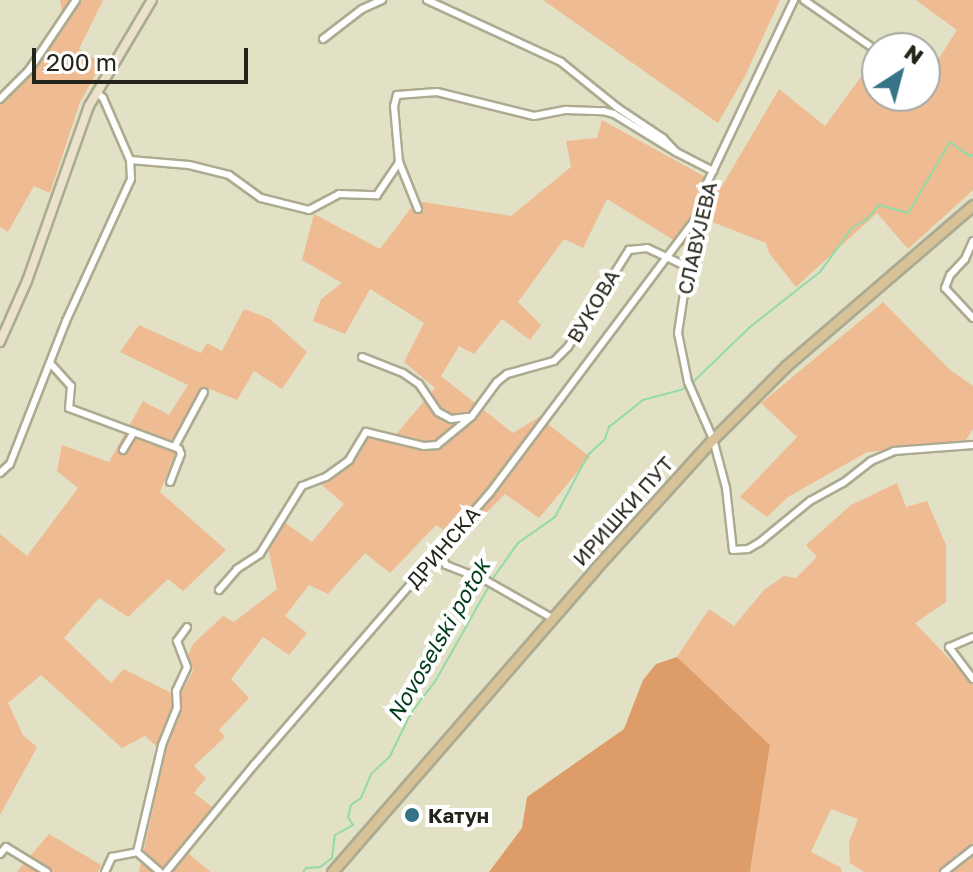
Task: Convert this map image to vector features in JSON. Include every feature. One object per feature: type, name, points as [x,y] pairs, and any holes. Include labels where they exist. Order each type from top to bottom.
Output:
[{"type":"main road","name":"ИРИШКИ ПУТ","points":[[332,872],[552,618],[713,439],[786,366],[973,205]]},
{"type":"street","points":[[0,99],[29,70],[76,0]]},
{"type":"street","points":[[0,342],[27,281],[96,92],[152,0]]},
{"type":"street","points":[[323,39],[362,9],[382,0]]},
{"type":"street","points":[[427,0],[561,62],[618,108],[663,138],[676,152]]},
{"type":"street","name":"СЛАВУЈЕВА","points":[[794,0],[713,171],[703,209],[703,227],[688,267],[678,333],[688,382],[713,439],[730,511],[733,550],[748,549],[760,542],[810,501],[851,478],[871,461],[894,451],[973,445]]},
{"type":"street","points":[[804,0],[861,40]]},
{"type":"street","points":[[418,209],[399,162],[394,99],[397,95],[423,91],[534,116],[566,110],[614,114],[713,171]]},
{"type":"street","points":[[0,473],[10,464],[66,321],[131,179],[130,160],[103,98],[96,92]]},
{"type":"street","points":[[130,160],[189,165],[229,175],[261,198],[309,210],[339,194],[377,195],[399,162]]},
{"type":"street","name":"ДРИНСКА","points":[[163,872],[440,552],[530,442],[703,209]]},
{"type":"street","points":[[973,241],[945,288],[973,318]]},
{"type":"street","name":"ВУКОВА","points":[[219,590],[237,569],[247,566],[260,554],[302,486],[341,467],[366,432],[433,446],[472,416],[497,382],[507,374],[542,367],[562,355],[629,250],[647,248],[688,267]]},
{"type":"street","points":[[362,357],[403,373],[419,384],[426,400],[451,419],[472,416]]},
{"type":"street","points":[[51,364],[71,386],[69,408],[175,446],[181,454],[170,482]]},
{"type":"street","points":[[175,446],[204,392]]},
{"type":"street","points":[[123,450],[134,432]]},
{"type":"street","points":[[440,552],[446,565]]},
{"type":"street","points":[[428,566],[446,565],[487,581],[552,618]]},
{"type":"street","points":[[137,852],[162,745],[177,708],[176,691],[187,667],[177,641],[187,627]]},
{"type":"street","points":[[973,637],[949,647],[973,679]]},
{"type":"street","points":[[0,854],[6,847],[47,872]]},
{"type":"street","points":[[944,872],[973,849]]},
{"type":"street","points":[[105,872],[112,857],[137,852],[163,872]]},
{"type":"shaded area","points":[[60,0],[103,0],[79,49],[102,63],[80,102],[50,193],[34,186],[8,232],[0,227],[0,102],[28,77],[65,25]]},
{"type":"shaded area","points":[[543,0],[780,0],[745,76],[718,123]]},
{"type":"shaded area","points":[[916,0],[973,0],[973,190],[908,249],[877,213],[796,287],[769,253],[766,243],[710,221],[698,255],[607,199],[583,248],[564,239],[518,302],[541,325],[530,340],[502,319],[474,354],[459,346],[441,376],[513,433],[539,417],[590,457],[539,518],[505,494],[459,540],[436,525],[390,573],[365,553],[328,594],[309,585],[285,616],[307,633],[289,655],[263,637],[231,679],[249,698],[219,730],[225,737],[194,766],[206,778],[194,793],[219,812],[185,851],[211,872],[139,872],[165,754],[145,736],[122,748],[41,675],[8,703],[23,735],[37,747],[0,815],[0,534],[27,556],[78,488],[57,471],[62,445],[109,462],[143,401],[169,415],[188,385],[120,352],[139,325],[201,353],[207,343],[222,351],[244,309],[270,319],[307,352],[282,389],[254,371],[237,400],[205,387],[173,442],[179,445],[160,492],[226,550],[183,591],[168,579],[128,617],[99,598],[64,638],[111,683],[124,669],[179,697],[193,671],[188,655],[193,644],[223,616],[234,622],[277,589],[268,548],[284,522],[312,542],[344,504],[315,479],[347,458],[362,428],[394,437],[435,388],[404,362],[424,323],[370,289],[345,334],[313,321],[321,299],[342,283],[302,260],[314,214],[380,249],[416,201],[511,216],[571,167],[566,141],[597,138],[602,120],[722,186],[779,89],[825,126],[861,77],[861,112],[941,112],[941,55],[957,30]]},
{"type":"shaded area","points":[[883,302],[949,369],[973,386],[973,429],[964,443],[867,452],[788,497],[767,517],[740,497],[797,437],[761,403]]},
{"type":"shaded area","points":[[897,483],[906,507],[927,501],[946,545],[946,602],[915,623],[973,684],[973,872],[864,872],[850,863],[849,842],[858,819],[831,809],[811,852],[840,867],[842,872],[750,872],[770,745],[677,657],[709,609],[734,626],[764,590],[784,576],[796,578],[817,557],[806,545],[851,505]]},
{"type":"shaded area","points":[[677,657],[770,745],[750,872],[489,872],[522,828],[527,797],[624,729],[643,680],[656,664]]},
{"type":"shaded area","points":[[49,834],[101,865],[98,872],[17,872]]},
{"type":"waterway","name":"Novoselski potok","points":[[491,581],[518,543],[555,517],[588,455],[605,439],[609,427],[643,400],[681,390],[691,384],[750,327],[820,272],[852,228],[866,220],[879,205],[908,213],[950,142],[969,156],[973,155]]},
{"type":"waterway","name":"Novoselski potok","points":[[303,872],[306,868],[320,867],[332,858],[335,835],[353,825],[348,817],[351,805],[361,798],[371,774],[390,756],[411,713],[436,680],[489,586]]},
{"type":"place","name":"Катун","points":[[412,815]]}]
